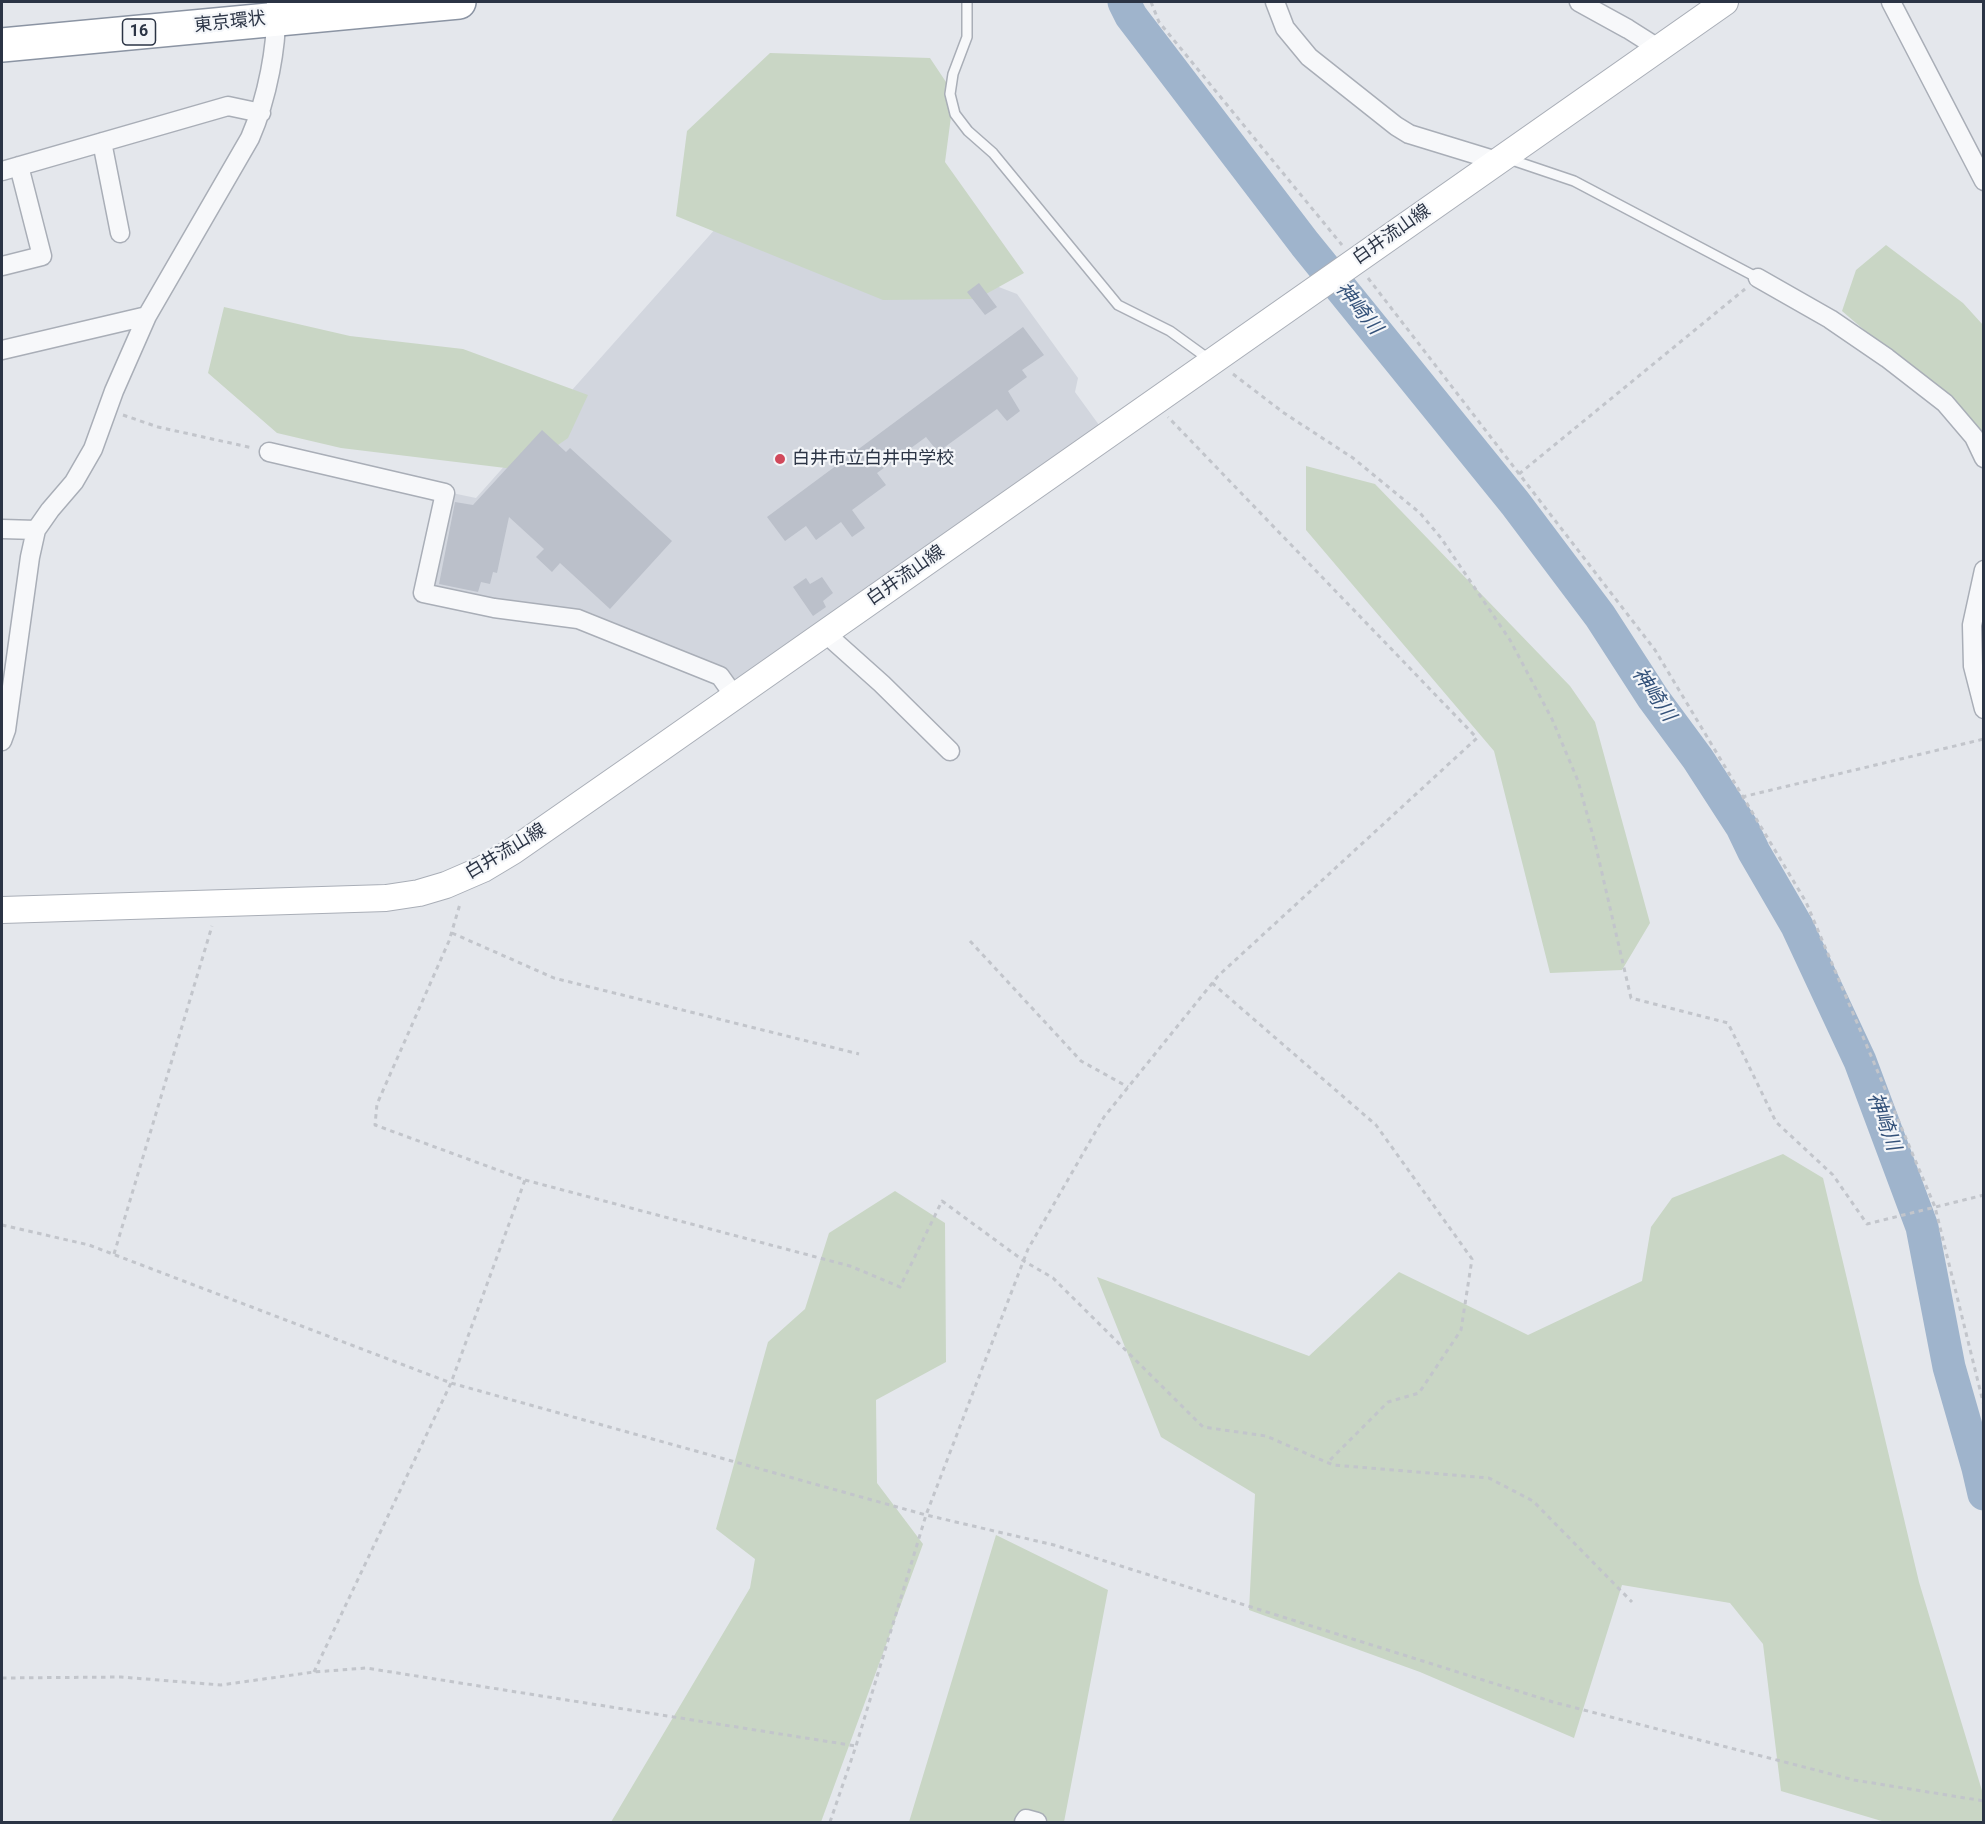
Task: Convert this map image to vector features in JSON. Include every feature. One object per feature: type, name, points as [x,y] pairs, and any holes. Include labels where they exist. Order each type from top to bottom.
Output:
[{"type":"highway","name":"東京環状","points":[[2,23],[231,2]]},
{"type":"highway","name":"東京環状","points":[[2,45],[276,10],[459,2]]},
{"type":"main road","name":"白井流山線","points":[[2,910],[386,898],[418,893],[468,876],[513,851],[1034,488],[1354,260],[1658,48],[1714,5]]},
{"type":"street","points":[[1275,2],[1285,28],[1309,57],[1396,126],[1409,134],[1501,159]]},
{"type":"street","points":[[1579,2],[1658,48]]},
{"type":"street","points":[[1891,2],[1983,181]]},
{"type":"street","points":[[2,741],[6,730],[30,556],[36,530],[74,482],[93,449],[147,316],[250,138],[261,113],[276,10]]},
{"type":"street","points":[[2,266],[42,256],[10,168],[228,106],[261,113]]},
{"type":"street","points":[[102,142],[120,233]]},
{"type":"street","points":[[1758,278],[1830,319],[1887,358],[1945,404],[1974,437],[1983,458]]},
{"type":"street","points":[[2,350],[147,316]]},
{"type":"street","points":[[269,452],[445,494],[423,593],[494,608],[578,619],[720,676],[735,697]]},
{"type":"street","points":[[2,529],[36,530]]},
{"type":"street","points":[[1983,570],[1972,625],[1973,666],[1983,709]]},
{"type":"street","points":[[825,633],[882,684],[950,751]]},
{"type":"street","points":[[1024,1822],[1026,1819],[1037,1822]]},
{"type":"lane","points":[[967,2],[967,37],[953,74],[950,94],[955,114],[968,131],[993,153],[1118,304],[1170,331],[1214,361]]},
{"type":"lane","points":[[1501,159],[1574,181],[1758,278]]},
{"type":"path","points":[[1151,2],[1159,22],[1354,260],[1655,650],[1806,902],[1935,1207],[1983,1406]]},
{"type":"path","points":[[1519,474],[1758,278]]},
{"type":"path","points":[[1214,361],[1284,413],[1353,458],[1420,513],[1442,538],[1510,640],[1552,719],[1578,781],[1595,843],[1631,998],[1728,1023],[1776,1122],[1833,1175],[1867,1224],[1983,1195]]},
{"type":"path","points":[[830,1822],[856,1746],[926,1515],[1028,1249],[1104,1117],[1212,983],[1477,738],[1153,402]]},
{"type":"path","points":[[107,410],[158,427],[269,452]]},
{"type":"path","points":[[1742,796],[1983,740]]},
{"type":"path","points":[[468,876],[452,933],[377,1104],[375,1125],[525,1180],[850,1266],[900,1287],[942,1201],[1024,1261],[1053,1278],[1203,1427],[1266,1436],[1333,1466],[1489,1478],[1533,1501],[1632,1602]]},
{"type":"path","points":[[114,1254],[219,904]]},
{"type":"path","points":[[452,933],[554,978],[859,1054]]},
{"type":"path","points":[[970,942],[1081,1061],[1128,1088]]},
{"type":"path","points":[[1212,983],[1376,1125],[1472,1259],[1461,1330],[1419,1393],[1388,1402],[1327,1463]]},
{"type":"path","points":[[314,1672],[451,1383],[525,1180]]},
{"type":"path","points":[[2,1225],[89,1245],[451,1383],[926,1515],[1054,1545],[1552,1702],[1854,1780],[1983,1801]]},
{"type":"path","points":[[2,1678],[121,1677],[221,1685],[314,1672],[366,1668],[856,1746]]},
{"type":"shaded area","name":"白井市立白井中学校","points":[[749,191],[1017,294],[1078,378],[1075,392],[1099,425],[735,681],[725,672],[591,613],[430,588],[452,493],[476,498]]},
{"type":"green space","points":[[770,53],[930,58],[954,94],[945,162],[1024,273],[977,299],[883,300],[676,216],[687,131]]},
{"type":"green space","points":[[1886,245],[1963,303],[1983,325],[1983,432],[1842,311],[1856,270]]},
{"type":"green space","points":[[224,307],[350,336],[463,349],[588,395],[568,438],[522,470],[341,448],[277,433],[208,373]]},
{"type":"green space","points":[[1306,466],[1375,484],[1570,686],[1595,722],[1650,923],[1622,970],[1550,973],[1494,751],[1306,530]]},
{"type":"green space","points":[[1783,1154],[1823,1178],[1919,1582],[1983,1794],[1983,1822],[1885,1822],[1781,1791],[1763,1644],[1730,1603],[1622,1585],[1574,1738],[1420,1672],[1249,1610],[1255,1494],[1161,1437],[1097,1277],[1309,1356],[1399,1272],[1528,1335],[1642,1281],[1651,1227],[1672,1198]]},
{"type":"green space","points":[[895,1191],[945,1223],[946,1362],[876,1400],[877,1483],[923,1544],[821,1822],[611,1822],[750,1588],[755,1559],[716,1529],[768,1342],[805,1309],[829,1233]]},
{"type":"green space","points":[[996,1535],[1108,1590],[1064,1822],[909,1822]]},
{"type":"building","points":[[979,283],[997,307],[985,315],[967,292]]},
{"type":"building","points":[[1023,327],[1044,355],[1022,370],[1027,377],[1008,391],[1020,411],[1007,421],[997,409],[938,452],[926,437],[877,473],[886,485],[852,510],[865,528],[852,537],[841,522],[816,540],[806,526],[785,541],[767,517]]},
{"type":"building","points":[[542,430],[566,452],[570,448],[672,541],[610,609],[560,563],[552,572],[536,557],[544,549],[509,517],[497,573],[493,572],[490,584],[481,582],[478,592],[439,584],[455,502],[473,505]]},
{"type":"building","points":[[822,577],[833,593],[823,601],[826,607],[813,616],[793,587],[806,578],[810,584]]},
{"type":"waterway","name":"神崎川","points":[[1124,2],[1131,16],[1305,244],[1515,503],[1600,616],[1653,698],[1698,759],[1742,827],[1797,926],[1860,1061],[1922,1227],[1949,1367],[1984,1494]]},
{"type":"place","name":"白井市立白井中学校","points":[[780,459]]}]
